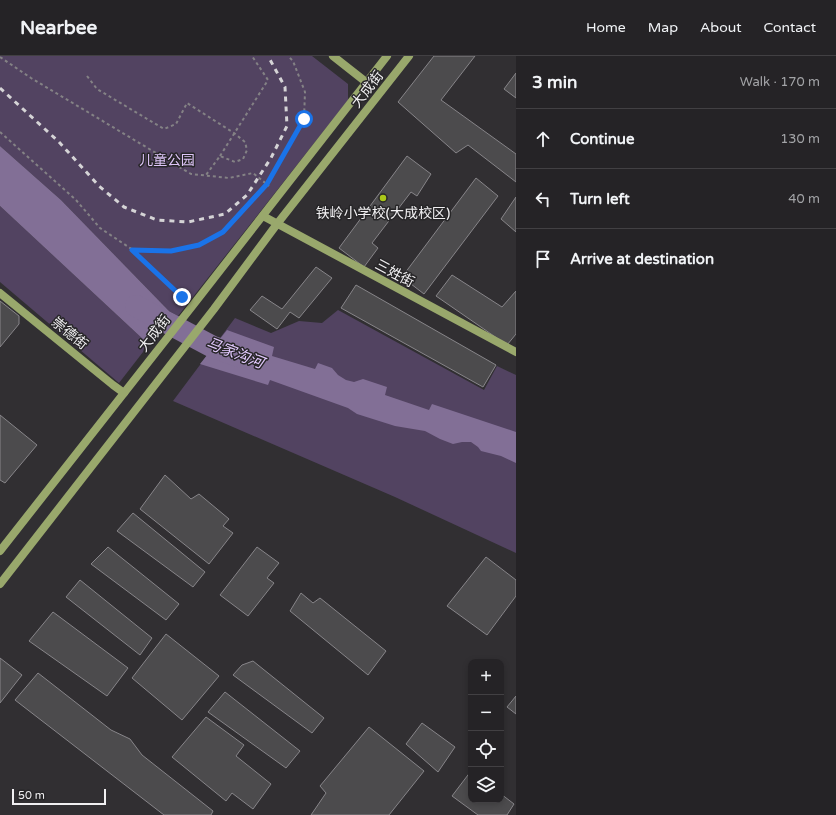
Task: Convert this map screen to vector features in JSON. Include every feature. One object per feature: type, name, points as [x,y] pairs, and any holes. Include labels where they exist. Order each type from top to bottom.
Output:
[{"type":"main road","points":[[333,56],[366,82]]},
{"type":"main road","name":"大成街","points":[[0,551],[387,56]]},
{"type":"main road","name":"大成街","points":[[0,584],[141,404],[277,224],[409,56]]},
{"type":"main road","name":"三姓街","points":[[263,216],[516,352]]},
{"type":"main road","name":"崇德街","points":[[0,293],[124,393]]},
{"type":"path","points":[[206,175],[220,156],[268,80],[252,56]]},
{"type":"path","points":[[132,250],[171,251],[199,245],[223,232],[268,185],[304,119],[305,92],[293,61],[288,56]]},
{"type":"path","points":[[0,57],[191,174],[229,178],[253,173],[268,185]]},
{"type":"path","points":[[87,76],[97,89],[164,129],[176,124],[187,103],[234,133],[245,142],[247,150],[243,159],[235,162],[220,156]]},
{"type":"path","points":[[0,132],[76,200],[100,228],[132,250],[182,297]]},
{"type":"green space","name":"儿童公园","points":[[0,56],[312,56],[348,84],[348,100],[178,316],[169,311],[61,200],[0,146]]},
{"type":"green space","points":[[0,206],[146,342],[143,352],[119,383],[0,282]]},
{"type":"green space","points":[[338,310],[484,390],[497,366],[516,375],[516,553],[395,497],[173,401],[235,318],[271,333],[299,321],[322,323]]},
{"type":"water","points":[[0,146],[61,200],[169,311],[146,342],[0,206]]},
{"type":"water","points":[[227,330],[274,347],[272,356],[315,369],[318,363],[332,368],[338,375],[346,380],[354,382],[363,379],[387,387],[385,395],[429,410],[432,404],[516,432],[516,463],[501,456],[481,451],[471,442],[453,444],[425,431],[395,426],[357,414],[348,408],[270,380],[268,385],[200,364]]},
{"type":"building","points":[[434,56],[475,56],[441,100],[516,154],[516,182],[468,145],[456,153],[398,102]]},
{"type":"building","points":[[516,73],[516,98],[504,89]]},
{"type":"building","points":[[407,156],[431,174],[417,196],[411,192],[372,243],[378,248],[364,267],[339,248]]},
{"type":"building","points":[[476,178],[498,196],[424,294],[402,277]]},
{"type":"building","points":[[516,197],[516,232],[501,219]]},
{"type":"building","points":[[316,267],[332,278],[299,318],[290,312],[277,329],[250,310],[262,296],[282,309]]},
{"type":"building","points":[[452,275],[502,307],[516,291],[516,334],[507,345],[436,296]]},
{"type":"building","points":[[356,285],[496,365],[483,387],[341,308]]},
{"type":"building","points":[[0,301],[19,316],[19,324],[0,347]]},
{"type":"building","points":[[0,415],[37,445],[5,483],[0,480]]},
{"type":"building","points":[[165,475],[191,499],[199,494],[229,519],[223,526],[233,533],[209,564],[140,509]]},
{"type":"building","points":[[133,513],[205,572],[193,587],[117,531]]},
{"type":"building","points":[[108,547],[179,604],[166,620],[91,564]]},
{"type":"building","points":[[257,547],[279,563],[267,578],[274,583],[248,616],[220,595]]},
{"type":"building","points":[[486,557],[516,580],[516,596],[487,635],[447,606]]},
{"type":"building","points":[[80,580],[152,638],[140,655],[66,597]]},
{"type":"building","points":[[301,593],[313,603],[320,598],[386,651],[368,675],[290,611]]},
{"type":"building","points":[[53,612],[128,668],[107,696],[29,641]]},
{"type":"building","points":[[166,634],[219,676],[182,720],[132,678]]},
{"type":"building","points":[[0,658],[22,675],[0,703]]},
{"type":"building","points":[[253,661],[324,718],[312,733],[233,675],[242,665]]},
{"type":"building","points":[[38,673],[111,730],[130,739],[142,755],[213,811],[211,815],[164,815],[15,700]]},
{"type":"building","points":[[225,692],[300,751],[286,768],[208,712]]},
{"type":"building","points":[[516,696],[516,714],[507,707]]},
{"type":"building","points":[[206,717],[244,745],[236,756],[271,784],[253,809],[232,793],[226,801],[172,757]]},
{"type":"building","points":[[422,723],[455,747],[438,772],[406,744]]},
{"type":"building","points":[[369,727],[424,771],[389,815],[311,815],[326,793],[320,786]]},
{"type":"building","points":[[468,775],[468,803],[504,803],[504,796],[514,804],[507,815],[478,815],[452,796]]},
{"type":"waterway","name":"马家沟河","points":[[136,306],[213,347],[242,357]]},
{"type":"railway","points":[[0,88],[59,142],[99,186],[124,207],[157,220],[188,222],[225,214],[247,195],[271,158],[287,126],[285,87],[268,56]]},
{"type":"place","name":"铁岭小学校(大成校区)","points":[[383,198]]},
{"type":"route","points":[[182,297],[132,250],[171,251],[199,245],[223,232],[267,184],[304,119]]}]
